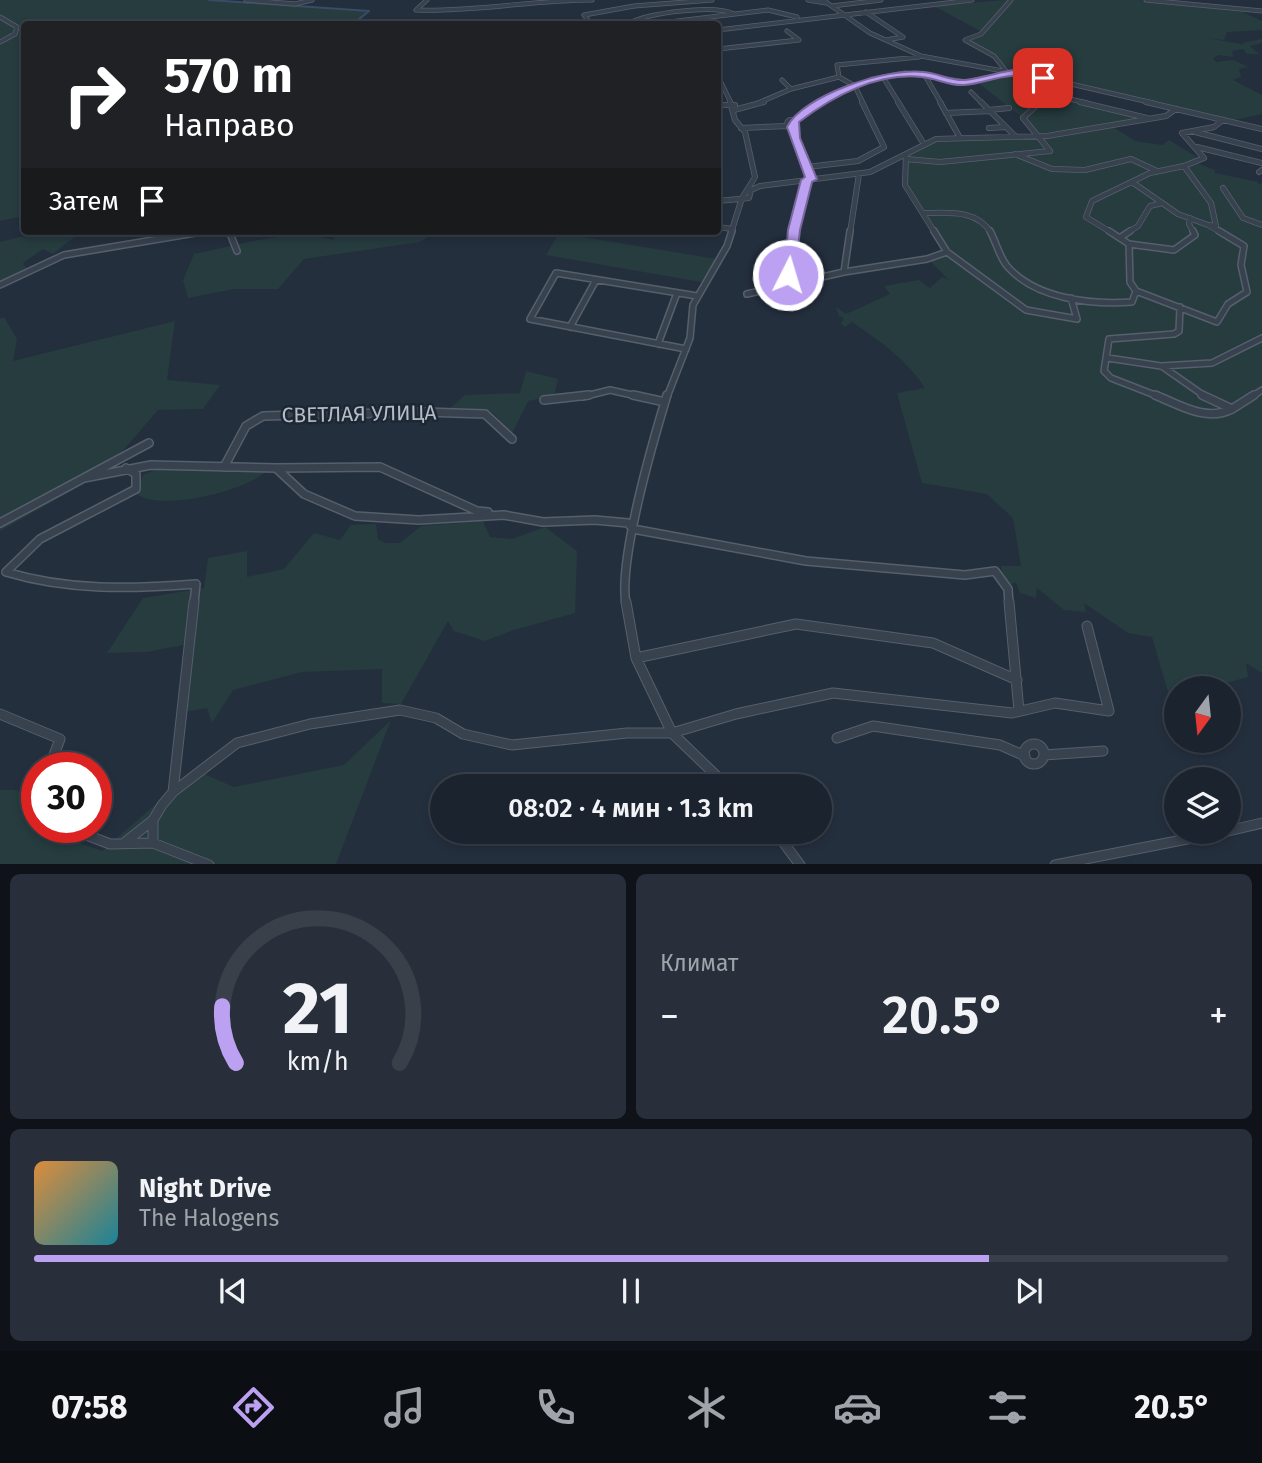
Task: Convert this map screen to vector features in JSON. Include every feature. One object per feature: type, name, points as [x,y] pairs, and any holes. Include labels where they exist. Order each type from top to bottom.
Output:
[{"type":"street","points":[[246,0],[288,4],[312,0]]},
{"type":"street","points":[[427,0],[416,10],[461,10],[541,0],[592,0]]},
{"type":"street","points":[[589,21],[584,15],[634,6],[712,0]]},
{"type":"street","points":[[808,0],[830,4],[881,0]]},
{"type":"street","points":[[823,0],[886,40],[921,56],[1080,86],[1262,130]]},
{"type":"street","points":[[927,0],[932,4]]},
{"type":"street","points":[[721,30],[972,0]]},
{"type":"street","points":[[1006,71],[994,56],[965,40],[981,34],[1011,0]]},
{"type":"street","points":[[1146,0],[1262,11]]},
{"type":"street","points":[[632,21],[667,14],[726,10],[734,14]]},
{"type":"street","points":[[677,21],[768,10],[803,19]]},
{"type":"street","points":[[865,12],[902,37],[886,40]]},
{"type":"street","points":[[0,17],[17,27],[15,34],[0,42]]},
{"type":"street","points":[[721,49],[799,40],[787,31]]},
{"type":"street","points":[[839,78],[837,65],[921,56]]},
{"type":"street","points":[[741,128],[791,125],[820,102],[883,77],[905,73],[924,74],[951,82],[966,82],[1013,73]]},
{"type":"street","points":[[924,74],[960,138]]},
{"type":"street","points":[[883,77],[922,141]]},
{"type":"street","points":[[721,105],[733,107],[758,103],[774,99],[791,89],[839,78],[855,86],[884,148],[858,161],[807,167]]},
{"type":"street","points":[[782,80],[791,89]]},
{"type":"street","points":[[715,774],[672,733],[636,658],[622,588],[633,529],[665,402],[675,370],[686,348],[697,296],[727,246],[742,198],[755,177],[750,145],[735,120],[733,107],[721,85]]},
{"type":"street","points":[[1073,100],[1080,86]]},
{"type":"street","points":[[971,92],[1015,136]]},
{"type":"street","points":[[906,156],[940,162],[1049,152],[1034,126],[1023,117],[1048,94],[1152,119]]},
{"type":"street","points":[[946,113],[1009,108]]},
{"type":"street","points":[[721,201],[749,198],[754,187],[879,170],[936,139],[1037,135],[1166,117],[1176,109]]},
{"type":"street","points":[[1190,218],[1189,225],[1195,235],[1174,250],[1129,244],[1087,217],[1092,201],[1172,165],[1184,166],[1205,158],[1182,133],[1214,127],[1223,120]]},
{"type":"street","points":[[791,125],[809,179],[787,262],[792,283]]},
{"type":"street","points":[[989,128],[1005,127]]},
{"type":"street","points":[[1194,131],[1262,149]]},
{"type":"street","points":[[1195,146],[1262,163]]},
{"type":"street","points":[[1015,154],[1034,164],[1052,169],[1085,170],[1131,159],[1157,171]]},
{"type":"street","points":[[906,156],[905,185],[947,252],[1026,310],[1077,319],[1072,298]]},
{"type":"street","points":[[1184,166],[1199,182],[1217,217],[1216,226],[1208,225]]},
{"type":"street","points":[[844,272],[859,174]]},
{"type":"street","points":[[1129,244],[1130,282],[1136,291],[1180,307],[1196,317],[1217,322],[1228,304],[1247,292],[1241,265],[1244,246],[1162,203],[1132,182]]},
{"type":"street","points":[[1223,188],[1243,218],[1262,225]]},
{"type":"street","points":[[1121,237],[1138,226],[1150,206],[1162,203]]},
{"type":"street","points":[[924,213],[951,213],[980,220],[996,242],[1006,265],[1042,290],[1072,298],[1114,304],[1132,302],[1136,291]]},
{"type":"street","points":[[721,227],[733,229]]},
{"type":"street","points":[[0,285],[41,263],[64,255],[185,235]]},
{"type":"street","points":[[231,235],[237,251]]},
{"type":"street","points":[[747,295],[786,288],[792,283],[844,272],[927,259],[947,252]]},
{"type":"street","points":[[686,348],[530,319],[556,273],[697,296]]},
{"type":"street","points":[[570,327],[596,280]]},
{"type":"street","points":[[658,344],[677,293]]},
{"type":"street","points":[[1180,307],[1179,331],[1174,334],[1112,337],[1107,341],[1108,358],[1104,371],[1111,377],[1207,415],[1220,415],[1262,390]]},
{"type":"street","points":[[1108,358],[1161,366],[1212,363],[1262,338]]},
{"type":"street","points":[[1161,366],[1200,394],[1232,408]]},
{"type":"street","points":[[544,400],[573,399],[610,390],[665,402]]},
{"type":"street","name":"СВЕТЛАЯ УЛИЦА","points":[[224,467],[246,426],[263,416],[424,412],[485,414],[512,439]]},
{"type":"street","points":[[0,523],[149,443]]},
{"type":"street","points":[[84,478],[151,465],[380,467],[477,511],[543,522],[595,520],[628,523],[633,529],[806,561],[965,575],[996,571],[1008,589],[1019,711]]},
{"type":"street","points":[[126,468],[136,474],[136,489],[40,539],[6,572],[42,585],[116,590],[196,584],[173,792]]},
{"type":"street","points":[[276,468],[304,494],[355,516],[419,520],[504,514]]},
{"type":"street","points":[[636,658],[796,624],[863,631],[933,643],[1017,680]]},
{"type":"street","points":[[122,845],[153,820],[173,792],[247,738],[400,710],[436,718],[463,734],[512,745],[627,733],[672,733],[736,714],[832,693],[1012,713],[1055,703],[1109,711],[1087,625]]},
{"type":"street","points":[[0,714],[60,739],[56,752]]},
{"type":"street","points":[[837,738],[873,726],[1000,745],[1024,756],[1030,762],[1040,765],[1044,761],[1044,755],[1037,746],[1030,744],[1024,746],[1024,756]]},
{"type":"street","points":[[1044,755],[1104,751]]},
{"type":"street","points":[[153,820],[153,844]]},
{"type":"street","points":[[1241,828],[1262,823]]},
{"type":"street","points":[[107,843],[153,844],[209,864]]},
{"type":"street","points":[[1055,864],[1164,843]]},
{"type":"street","points":[[785,844],[800,864]]},
{"type":"green space","points":[[0,0],[217,0],[369,11],[359,21],[21,21],[21,217],[0,221]]},
{"type":"green space","points":[[1004,0],[1139,0],[1242,12],[1262,21],[1262,30],[1227,32],[1224,40],[1207,38],[1246,45],[1242,43],[1262,39],[1262,43],[1250,46],[1259,54],[1247,54],[1243,49],[1232,51],[1233,57],[1219,55],[1213,58],[1216,62],[1234,60],[1248,67],[1239,69],[1241,77],[1233,80],[1262,95],[1262,114],[1230,121],[1057,82],[1051,94],[1146,119],[1038,134],[1031,124],[977,82],[1016,74],[991,54],[969,46],[965,40],[980,31],[934,6]]},
{"type":"green space","points":[[1113,127],[1135,141],[1162,145],[1169,140],[1200,159],[1197,163],[1215,170],[1215,173],[1258,182],[1259,185],[1262,182],[1262,673],[1246,663],[1248,677],[1241,679],[1241,676],[1164,676],[1164,678],[1152,637],[1128,633],[1084,603],[1086,612],[1064,610],[1037,588],[1036,598],[1020,593],[1016,582],[1010,585],[1002,574],[1001,566],[1021,566],[1013,518],[987,494],[922,483],[897,393],[925,388],[910,368],[882,344],[852,322],[845,327],[841,324],[844,318],[839,316],[836,307],[846,314],[890,294],[884,286],[919,280],[930,288],[942,277],[949,280],[928,259],[946,255],[906,185],[907,155],[936,140],[1032,137]]},
{"type":"green space","points":[[29,235],[77,235],[53,254],[43,249],[23,263],[27,269],[0,286],[0,242]]},
{"type":"green space","points":[[336,235],[431,235],[420,242],[304,259],[278,289],[233,289],[188,298],[183,280],[194,254],[281,237],[333,240]]},
{"type":"green space","points":[[558,235],[577,235],[716,259],[701,282],[546,255]]},
{"type":"green space","points":[[4,317],[17,339],[13,361],[175,321],[167,380],[220,385],[203,409],[158,410],[113,462],[73,490],[0,531],[0,319]]},
{"type":"green space","points":[[526,371],[558,379],[554,396],[528,401],[512,433],[491,411],[447,411],[465,395],[520,393]]},
{"type":"green space","points":[[157,469],[265,472],[240,486],[203,497],[164,501],[137,494],[143,475]]},
{"type":"green space","points":[[483,521],[490,537],[512,539],[545,527],[577,551],[575,613],[485,641],[454,631],[448,621],[401,704],[382,703],[382,669],[302,672],[233,690],[212,723],[207,708],[183,712],[189,644],[147,652],[107,653],[143,598],[204,588],[208,558],[247,551],[247,577],[284,569],[314,533],[340,540],[351,525],[376,524],[378,539],[385,543],[400,543],[421,526]]},
{"type":"green space","points":[[391,720],[336,864],[0,864],[0,790],[18,790],[21,798],[21,843],[80,843],[102,851],[195,770],[234,787],[344,765]]},
{"type":"waterway","points":[[209,0],[369,11],[357,21]]},
{"type":"route","points":[[788,275],[787,262],[794,230],[807,180],[811,179],[795,138],[792,127],[797,125],[793,122],[820,102],[863,81],[894,74],[924,74],[951,82],[966,82],[1013,73],[1043,78]]}]
